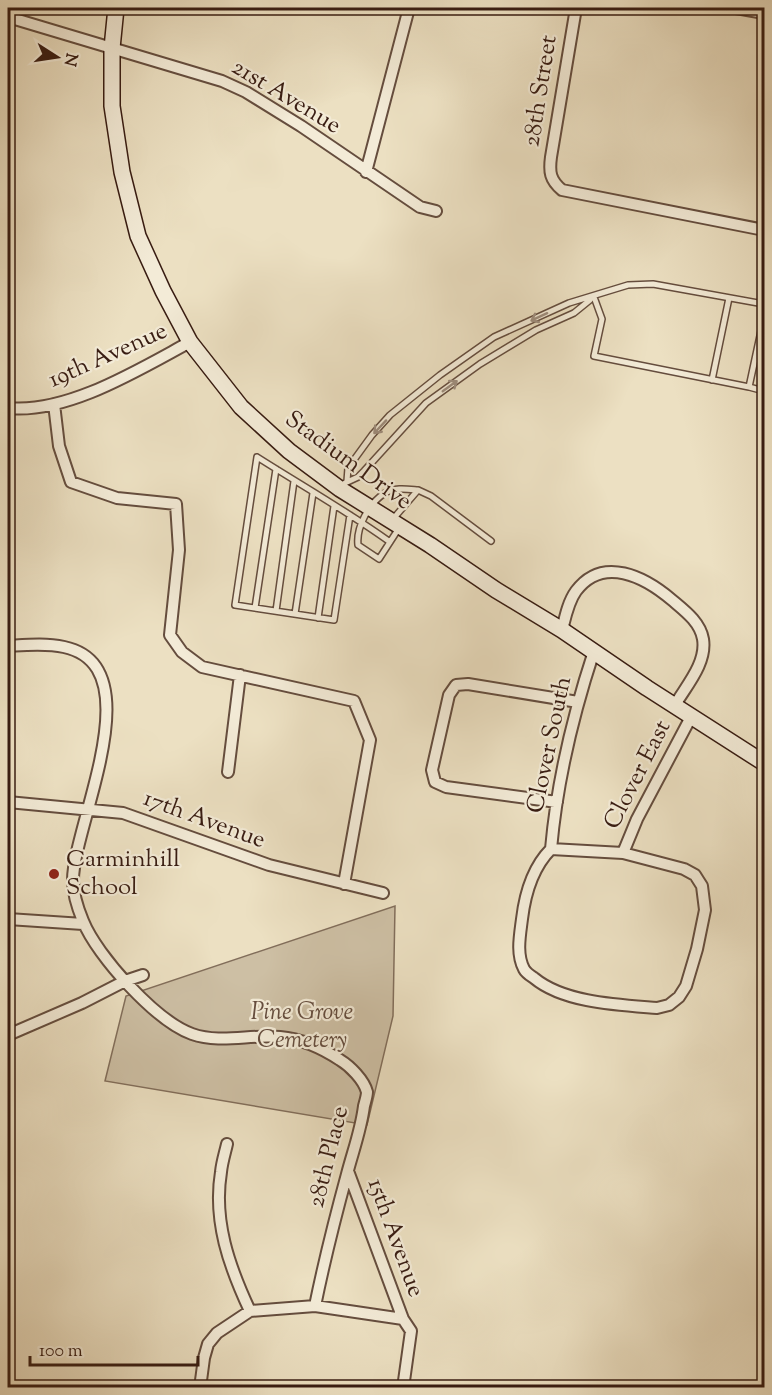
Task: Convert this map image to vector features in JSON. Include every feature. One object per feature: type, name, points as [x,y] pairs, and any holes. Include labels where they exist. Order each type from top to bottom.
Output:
[{"type":"street","name":"Stadium Drive","points":[[116,8],[112,48],[112,106],[122,172],[138,236],[190,342],[241,407],[289,452],[343,485],[371,508],[765,763]]},
{"type":"street","points":[[366,172],[409,8]]},
{"type":"street","name":"28th Street","points":[[576,8],[549,170],[552,182],[562,190],[765,230]]},
{"type":"street","points":[[736,8],[765,13]]},
{"type":"street","name":"21st Avenue","points":[[8,17],[222,81],[246,92],[301,126],[420,207],[436,211]]},
{"type":"street","name":"19th Avenue","points":[[8,408],[44,407],[81,396],[141,369],[190,342]]},
{"type":"street","points":[[54,404],[59,446],[71,482],[117,498],[176,504],[180,550],[170,635],[182,652],[202,667],[354,701],[370,740],[344,885]]},
{"type":"street","points":[[562,630],[575,593],[584,583],[596,576],[623,571],[659,589],[689,615],[698,626],[703,639],[703,653],[699,666],[675,705]]},
{"type":"street","name":"28th Place","points":[[8,646],[37,644],[64,647],[88,659],[98,670],[103,682],[107,722],[79,841],[73,880],[83,924],[125,981],[157,1014],[190,1034],[215,1040],[280,1037],[319,1046],[352,1068],[367,1092],[361,1131],[328,1244],[315,1306]]},
{"type":"street","name":"Clover South","points":[[551,849],[569,735],[594,651]]},
{"type":"street","points":[[228,772],[240,675]]},
{"type":"street","points":[[557,802],[446,786],[435,782],[432,770],[436,749],[449,695],[456,685],[468,684],[578,702]]},
{"type":"street","name":"Clover East","points":[[623,853],[691,717]]},
{"type":"street","name":"17th Avenue","points":[[8,802],[123,813],[268,865],[383,894]]},
{"type":"street","points":[[551,849],[623,853],[684,869],[695,876],[702,886],[705,910],[697,949],[686,986],[679,997],[669,1005],[657,1008],[580,999],[543,986],[524,970],[519,945],[524,907],[535,870],[541,859],[551,849]]},
{"type":"street","points":[[8,919],[83,924]]},
{"type":"street","points":[[8,1035],[82,1003],[125,981],[143,975]]},
{"type":"street","points":[[227,1144],[221,1170],[219,1197],[222,1237],[233,1275],[250,1311]]},
{"type":"street","name":"15th Avenue","points":[[348,1171],[403,1319],[411,1331],[403,1388]]},
{"type":"street","points":[[200,1388],[208,1344],[217,1333],[250,1311],[315,1306],[403,1319]]},
{"type":"lane","points":[[343,485],[348,468],[372,435],[390,416],[440,375],[494,337],[568,303],[594,297],[615,288],[641,283],[765,304]]},
{"type":"lane","points":[[594,297],[602,319],[594,356],[765,391]]},
{"type":"lane","points":[[343,485],[358,477],[426,403],[480,364],[536,330],[574,313],[594,297]]},
{"type":"lane","points":[[712,381],[729,298]]},
{"type":"lane","points":[[749,387],[765,317]]},
{"type":"lane","points":[[350,515],[334,620],[235,605],[257,457],[361,521],[390,542]]},
{"type":"lane","points":[[255,608],[276,469]]},
{"type":"lane","points":[[276,611],[294,480]]},
{"type":"lane","points":[[418,490],[396,524],[390,542],[379,559],[358,545],[357,534],[361,521],[371,508],[385,493],[402,488],[418,490],[431,496],[491,541]]},
{"type":"lane","points":[[295,614],[314,493]]},
{"type":"lane","points":[[318,618],[334,506]]},
{"type":"green space","name":"Pine Grove Cemetery","points":[[395,906],[393,1016],[367,1125],[105,1081],[126,996]]},
{"type":"place","name":"Carminhill School","points":[[54,874]]}]
